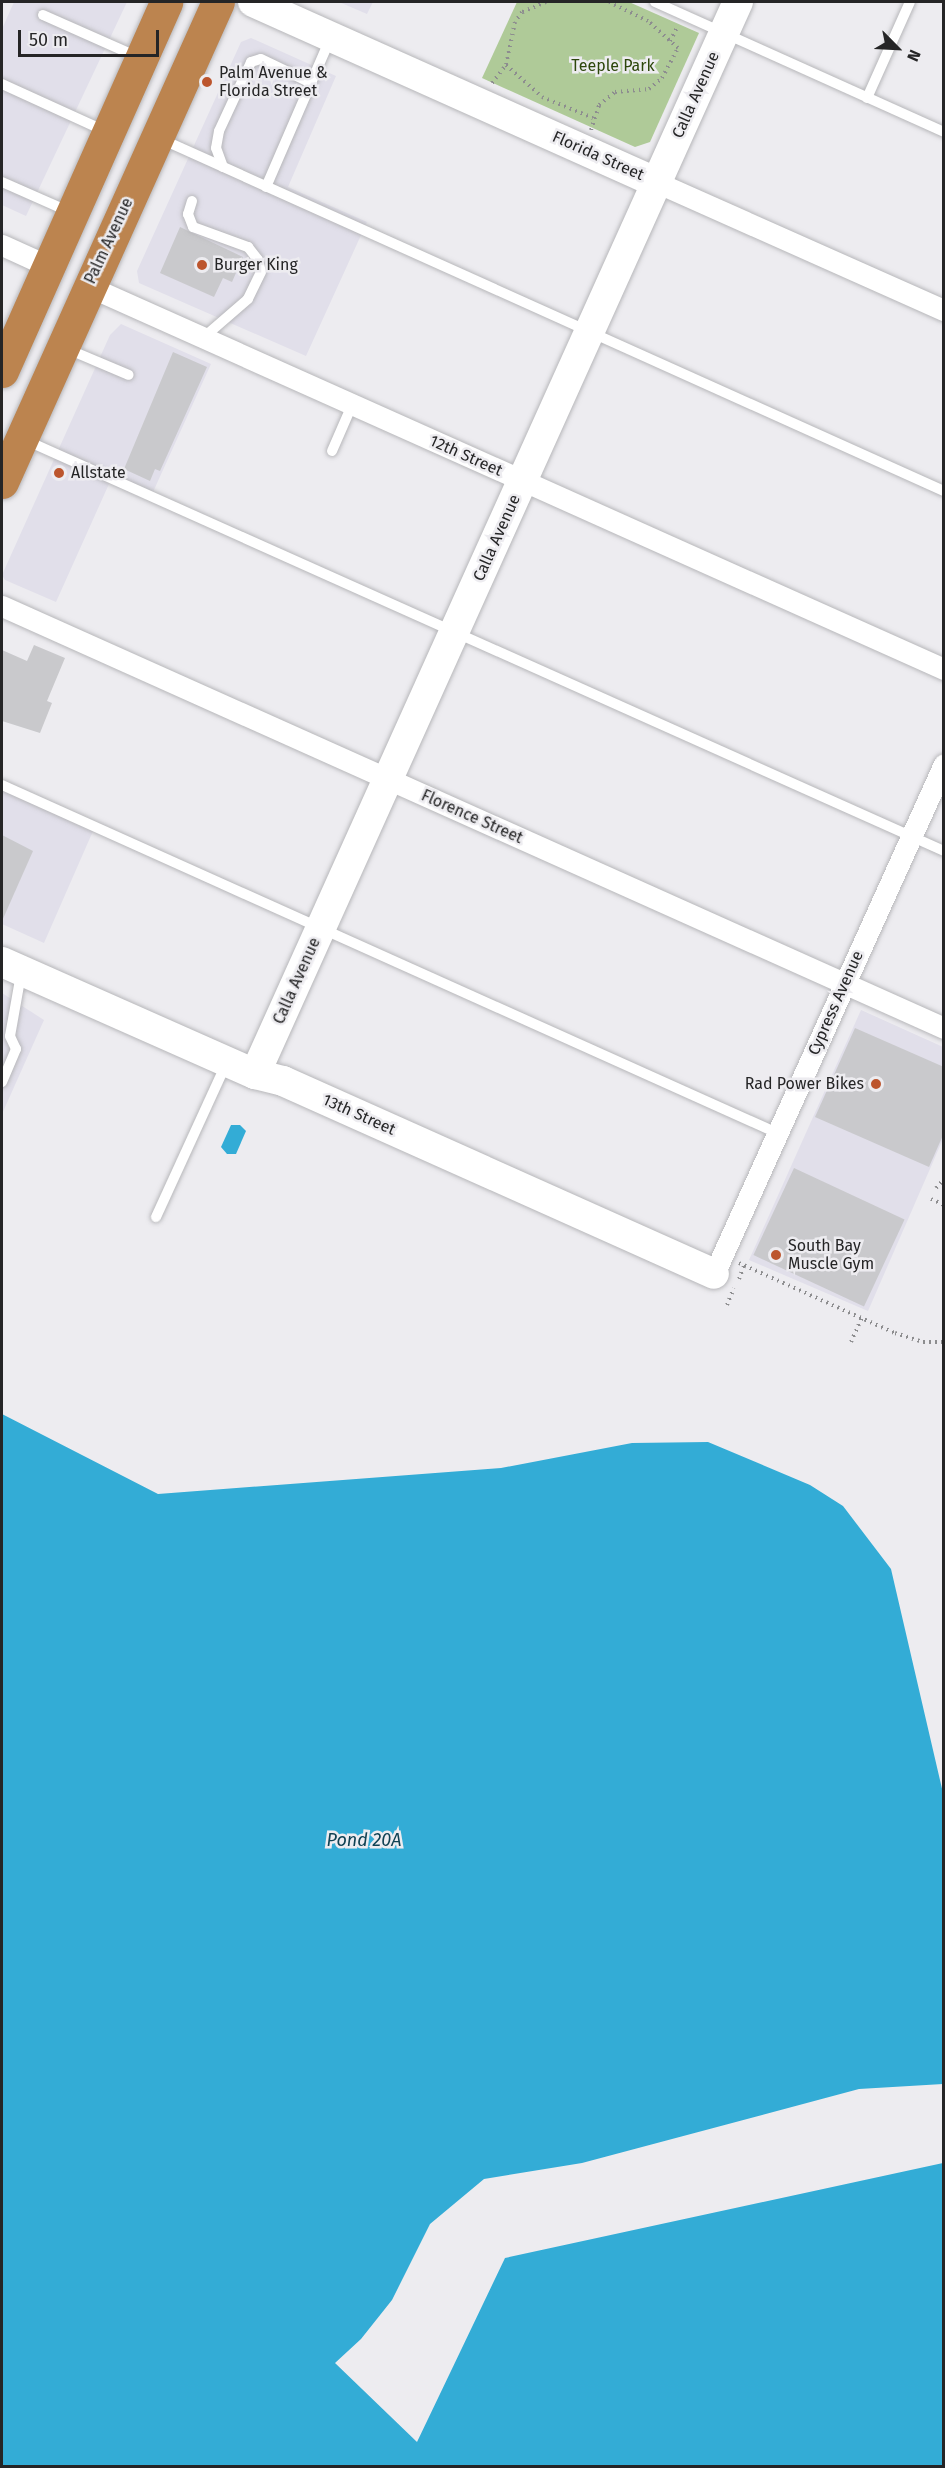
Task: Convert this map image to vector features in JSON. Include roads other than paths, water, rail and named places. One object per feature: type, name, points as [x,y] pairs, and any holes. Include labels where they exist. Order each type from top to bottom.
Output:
[{"type":"highway","points":[[2,371],[166,2]]},
{"type":"highway","name":"Palm Avenue","points":[[2,482],[88,286],[218,2]]},
{"type":"highway","points":[[21,438],[20,409],[54,316],[57,288],[48,266]]},
{"type":"street","name":"Florida Street","points":[[253,2],[944,310]]},
{"type":"street","name":"Calla Avenue","points":[[255,1074],[738,2]]},
{"type":"street","points":[[2,245],[48,266]]},
{"type":"street","name":"12th Street","points":[[88,286],[944,669]]},
{"type":"street","name":"Florence Street","points":[[2,606],[944,1028]]},
{"type":"street","name":"Cypress Avenue","points":[[723,1267],[777,1133],[944,764]]},
{"type":"street","name":"13th Street","points":[[12,966],[255,1074],[283,1082],[723,1267]]},
{"type":"lane","points":[[655,2],[944,132]]},
{"type":"lane","points":[[867,98],[910,2]]},
{"type":"lane","points":[[43,15],[141,58]]},
{"type":"lane","points":[[266,187],[331,36]]},
{"type":"lane","points":[[223,167],[216,148],[219,131],[250,62],[261,59],[311,83]]},
{"type":"lane","points":[[2,84],[108,132]]},
{"type":"lane","points":[[156,136],[944,491]]},
{"type":"lane","points":[[2,182],[72,213]]},
{"type":"lane","points":[[192,201],[188,214],[193,227],[248,247],[258,260],[261,272],[248,299],[203,338]]},
{"type":"lane","points":[[62,346],[129,375]]},
{"type":"lane","points":[[332,451],[352,405]]},
{"type":"lane","points":[[21,438],[944,850]]},
{"type":"lane","points":[[2,785],[777,1133]]},
{"type":"lane","points":[[2,1082],[16,1049],[10,1036],[14,995],[12,966]]},
{"type":"lane","points":[[156,1217],[227,1062]]},
{"type":"water","points":[[231,1125],[240,1125],[246,1131],[236,1154],[227,1154],[221,1147]]},
{"type":"water","name":"Pond 20A","points":[[2,1414],[158,1494],[501,1468],[632,1443],[708,1442],[810,1485],[843,1506],[891,1569],[943,1793],[943,2084],[859,2089],[582,2163],[484,2179],[430,2224],[392,2300],[361,2339],[335,2363],[417,2442],[505,2258],[943,2163],[943,2466],[2,2466]]},
{"type":"place","name":"Palm Avenue & Florida Street","points":[[207,82]]},
{"type":"place","name":"Burger King","points":[[202,265]]},
{"type":"place","name":"Allstate","points":[[59,473]]},
{"type":"place","name":"Rad Power Bikes","points":[[876,1084]]},
{"type":"place","name":"South Bay Muscle Gym","points":[[776,1255]]},
{"type":"park label","name":"Teeple Park","points":[[613,66]]}]
